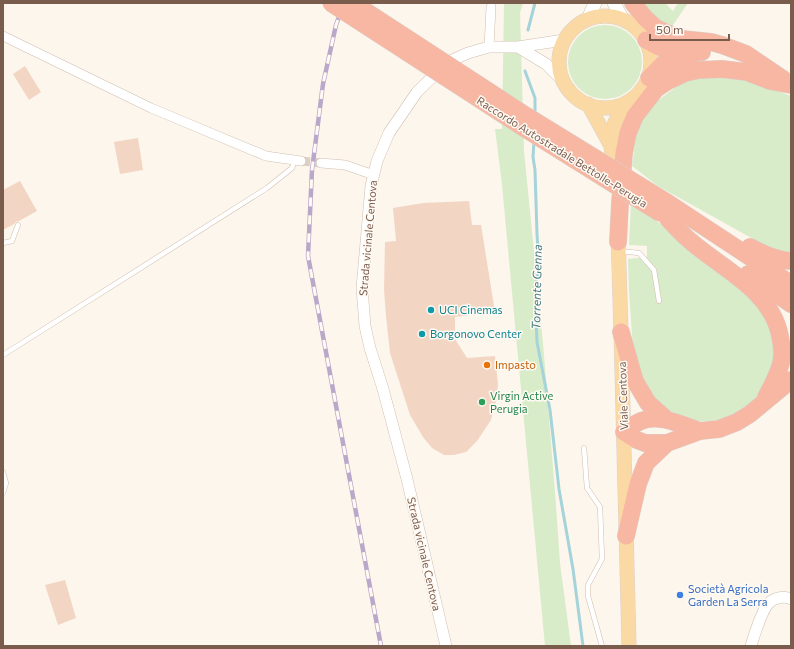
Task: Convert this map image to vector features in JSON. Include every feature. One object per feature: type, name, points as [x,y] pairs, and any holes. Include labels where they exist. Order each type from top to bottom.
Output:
[{"type":"highway","name":"Raccordo Autostradale Bettolle-Perugia","points":[[331,3],[524,128],[665,212],[791,304]]},
{"type":"highway","points":[[353,3],[525,115],[665,212],[791,284]]},
{"type":"highway","points":[[633,3],[645,18],[656,28],[682,39],[711,42],[746,54],[791,85]]},
{"type":"highway","points":[[646,40],[668,50],[716,52],[731,55],[791,85]]},
{"type":"highway","points":[[648,78],[663,64],[685,56],[704,52]]},
{"type":"highway","points":[[619,247],[620,203],[624,153],[627,139],[635,116],[656,89],[685,72],[714,69],[747,72],[770,81],[791,85]]},
{"type":"highway","points":[[665,212],[696,213],[758,252],[781,260],[791,261]]},
{"type":"highway","points":[[665,212],[688,239],[739,277],[755,292],[772,314],[779,328],[782,346],[781,363],[775,381],[763,402]]},
{"type":"highway","points":[[621,332],[635,381],[648,403],[666,419]]},
{"type":"highway","points":[[700,430],[666,419],[648,419],[637,423],[624,432],[636,440],[645,443],[667,443],[700,430],[719,429],[737,422],[750,414],[791,380]]},
{"type":"highway","points":[[626,536],[638,484],[646,463],[667,443]]},
{"type":"main road","points":[[588,19],[595,3]]},
{"type":"main road","points":[[614,3],[622,18]]},
{"type":"main road","points":[[599,16],[622,18],[640,31],[646,40],[651,52],[651,65],[648,78],[640,92],[627,102],[614,107],[601,107],[588,104],[578,99],[569,91],[563,81],[559,67],[560,54],[564,40],[570,31],[588,19],[599,16]]},
{"type":"main road","points":[[611,146],[615,122],[627,102]]},
{"type":"main road","points":[[588,104],[611,146]]},
{"type":"main road","name":"Viale Centova","points":[[611,146],[619,247],[629,646]]},
{"type":"street","points":[[489,47],[491,7]]},
{"type":"street","points":[[3,36],[151,108],[266,156],[298,161]]},
{"type":"street","name":"Strada vicinale Centova","points":[[446,646],[407,479],[365,326],[362,288],[371,186],[377,161],[389,133],[417,92],[448,62],[468,53],[489,47],[518,47],[564,40]]},
{"type":"street","points":[[518,47],[546,64],[563,81]]},
{"type":"street","points":[[322,163],[345,165],[374,175]]},
{"type":"street","points":[[750,646],[768,604],[778,598],[791,599]]},
{"type":"lane","points":[[3,355],[267,188],[292,168],[298,161]]},
{"type":"lane","points":[[3,243],[12,241],[18,225]]},
{"type":"lane","points":[[619,247],[640,253],[654,270],[659,301]]},
{"type":"lane","points":[[584,448],[586,488],[600,507],[602,559],[588,585],[588,596],[602,646]]},
{"type":"lane","points":[[3,472],[6,483],[3,493]]},
{"type":"green space","points":[[504,3],[523,3],[520,13],[524,151],[543,343],[560,563],[571,646],[545,646],[502,185],[495,129],[502,129]]},
{"type":"green space","points":[[643,3],[665,3],[673,11],[678,3],[688,3],[671,28],[652,15]]},
{"type":"green space","points":[[598,25],[612,25],[619,27],[632,35],[640,48],[642,62],[640,76],[632,89],[619,97],[612,99],[598,99],[591,97],[578,89],[570,76],[568,69],[568,55],[570,48],[578,35],[591,27]]},
{"type":"green space","points":[[724,74],[752,81],[791,96],[791,253],[775,251],[658,186],[632,166],[637,129],[652,105],[684,81]]},
{"type":"green space","points":[[631,202],[739,282],[768,316],[776,344],[773,376],[753,404],[723,420],[690,422],[664,408],[645,390],[633,350],[628,259],[647,257],[647,246],[629,245]]},
{"type":"building","points":[[25,66],[41,92],[29,100],[13,74]]},
{"type":"building","points":[[138,138],[143,170],[120,174],[114,142]]},
{"type":"building","points":[[20,181],[37,211],[3,230],[3,190]]},
{"type":"building","name":"Borgonovo Center","points":[[469,201],[472,225],[481,225],[495,312],[455,317],[455,339],[467,358],[495,356],[498,384],[496,402],[491,420],[477,441],[466,452],[454,455],[444,455],[432,448],[423,437],[410,415],[390,353],[384,290],[385,242],[396,241],[393,208],[423,203]]},
{"type":"building","points":[[65,580],[76,618],[58,625],[45,585]]},
{"type":"waterway","name":"Torrente Genna","points":[[528,30],[535,3]]},
{"type":"waterway","name":"Torrente Genna","points":[[525,71],[535,98],[535,115]]},
{"type":"waterway","name":"Torrente Genna","points":[[534,141],[533,157],[535,170],[539,267],[535,289],[537,342],[550,410],[559,489],[573,569],[583,646]]},
{"type":"tunnel","points":[[301,161],[321,163]]},
{"type":"railway","points":[[344,3],[336,25],[323,84],[312,170],[308,256],[381,646]]},
{"type":"place","name":"UCI Cinemas","points":[[431,310]]},
{"type":"place","name":"Borgonovo Center","points":[[422,334]]},
{"type":"place","name":"Impasto","points":[[487,365]]},
{"type":"place","name":"Virgin Active Perugia","points":[[482,402]]},
{"type":"place","name":"Società Agricola Garden La Serra","points":[[680,595]]}]
